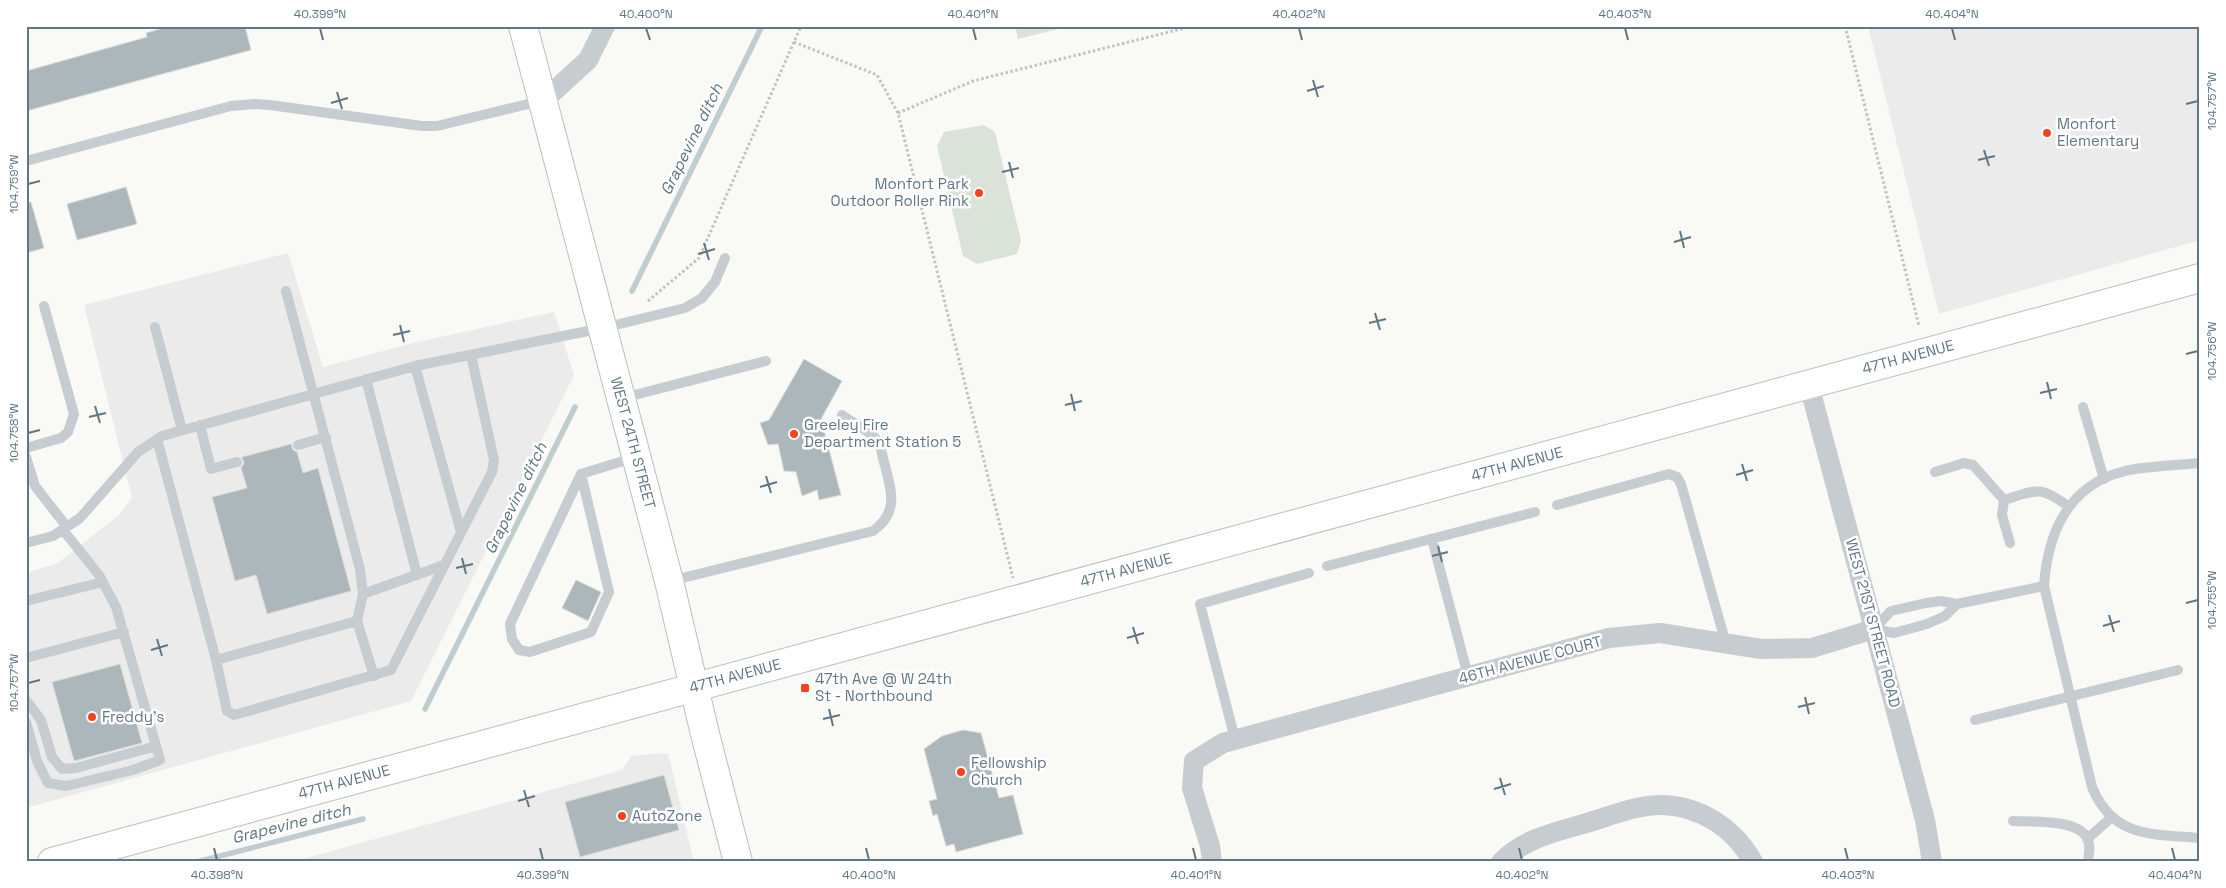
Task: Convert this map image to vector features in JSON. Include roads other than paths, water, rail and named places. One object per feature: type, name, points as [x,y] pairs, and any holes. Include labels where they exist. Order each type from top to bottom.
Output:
[{"type":"main road","name":"WEST 24TH STREET","points":[[523,26],[622,398],[738,862]]},
{"type":"main road","name":"47TH AVENUE","points":[[52,862],[2200,278]]},
{"type":"street","points":[[543,101],[588,60],[605,26]]},
{"type":"street","name":"WEST 21ST STREET ROAD","points":[[1809,385],[1925,820],[1932,862]]},
{"type":"street","name":"46TH AVENUE COURT","points":[[1212,862],[1210,846],[1192,788],[1194,762],[1223,743],[1609,638],[1660,633],[1760,649],[1812,648],[1874,629]]},
{"type":"street","points":[[1501,862],[1513,850],[1526,842],[1542,836],[1640,808],[1663,805],[1695,812],[1714,820],[1727,829],[1740,842],[1753,862]]},
{"type":"lane","points":[[26,161],[231,106],[270,105],[422,126],[438,126],[543,101]]},
{"type":"lane","points":[[26,543],[53,536],[80,518],[98,500],[138,452],[162,436],[416,366],[603,328],[685,308],[702,298],[715,282],[726,258]]},
{"type":"lane","points":[[286,292],[360,569],[363,594],[357,622],[374,676]]},
{"type":"lane","points":[[26,448],[62,438],[68,432],[74,414],[44,306]]},
{"type":"lane","points":[[155,327],[182,430]]},
{"type":"lane","points":[[157,439],[216,660],[227,711],[234,715],[391,670],[492,472],[494,460],[471,355]]},
{"type":"lane","points":[[622,398],[766,361]]},
{"type":"lane","points":[[416,366],[461,532]]},
{"type":"lane","points":[[366,380],[417,575]]},
{"type":"lane","points":[[2083,407],[2104,479]]},
{"type":"lane","points":[[669,581],[873,531],[882,524],[888,515],[891,502],[891,487],[878,440],[842,415]]},
{"type":"lane","points":[[200,425],[212,469],[237,462]]},
{"type":"lane","points":[[298,445],[326,437]]},
{"type":"lane","points":[[26,457],[35,486],[103,582],[116,607],[160,760],[132,770],[66,786],[48,783],[37,761],[26,722]]},
{"type":"lane","points":[[581,474],[609,592],[591,632],[530,652],[519,650],[512,639],[510,624],[581,474],[637,457]]},
{"type":"lane","points":[[1935,472],[1964,463],[1973,465],[2004,500],[2002,515],[2010,544]]},
{"type":"lane","points":[[2200,463],[2134,469],[2104,479],[2084,490],[2068,506],[2059,522],[2045,564],[2044,586],[2092,787],[2099,804],[2112,818],[2123,825],[2146,833],[2200,838]]},
{"type":"lane","points":[[1557,505],[1669,474],[1677,477],[1681,484],[1726,644]]},
{"type":"lane","points":[[2004,500],[2036,491],[2049,492],[2068,506]]},
{"type":"lane","points":[[1327,566],[1535,512]]},
{"type":"lane","points":[[1432,539],[1468,676]]},
{"type":"lane","points":[[363,594],[444,565]]},
{"type":"lane","points":[[1235,739],[1200,604],[1309,573]]},
{"type":"lane","points":[[26,601],[103,582]]},
{"type":"lane","points":[[1874,629],[1891,611],[1942,601],[1957,604],[2044,586]]},
{"type":"lane","points":[[1874,629],[1894,633],[1919,626],[1945,616],[1957,604]]},
{"type":"lane","points":[[216,660],[357,622]]},
{"type":"lane","points":[[26,658],[124,632]]},
{"type":"lane","points":[[1975,720],[2178,670]]},
{"type":"lane","points":[[26,700],[41,720],[52,757],[62,769],[76,768],[156,746]]},
{"type":"lane","points":[[2087,838],[2112,818]]},
{"type":"lane","points":[[2014,821],[2069,825],[2078,829],[2087,838],[2088,862]]},
{"type":"waterway","name":"Grapevine ditch","points":[[632,291],[762,26]]},
{"type":"waterway","name":"Grapevine ditch","points":[[425,709],[575,407]]},
{"type":"waterway","name":"Grapevine ditch","points":[[197,862],[363,819]]},
{"type":"place","name":"Monfort Elementary","points":[[2047,133]]},
{"type":"place","name":"Monfort Park Outdoor Roller Rink","points":[[979,193]]},
{"type":"place","name":"Greeley Fire Department Station 5","points":[[794,434]]},
{"type":"place","name":"47th Ave @ W 24th St - Northbound","points":[[805,688]]},
{"type":"place","name":"Freddy's","points":[[92,717]]},
{"type":"place","name":"Fellowship Church","points":[[961,772]]},
{"type":"place","name":"AutoZone","points":[[622,816]]}]
